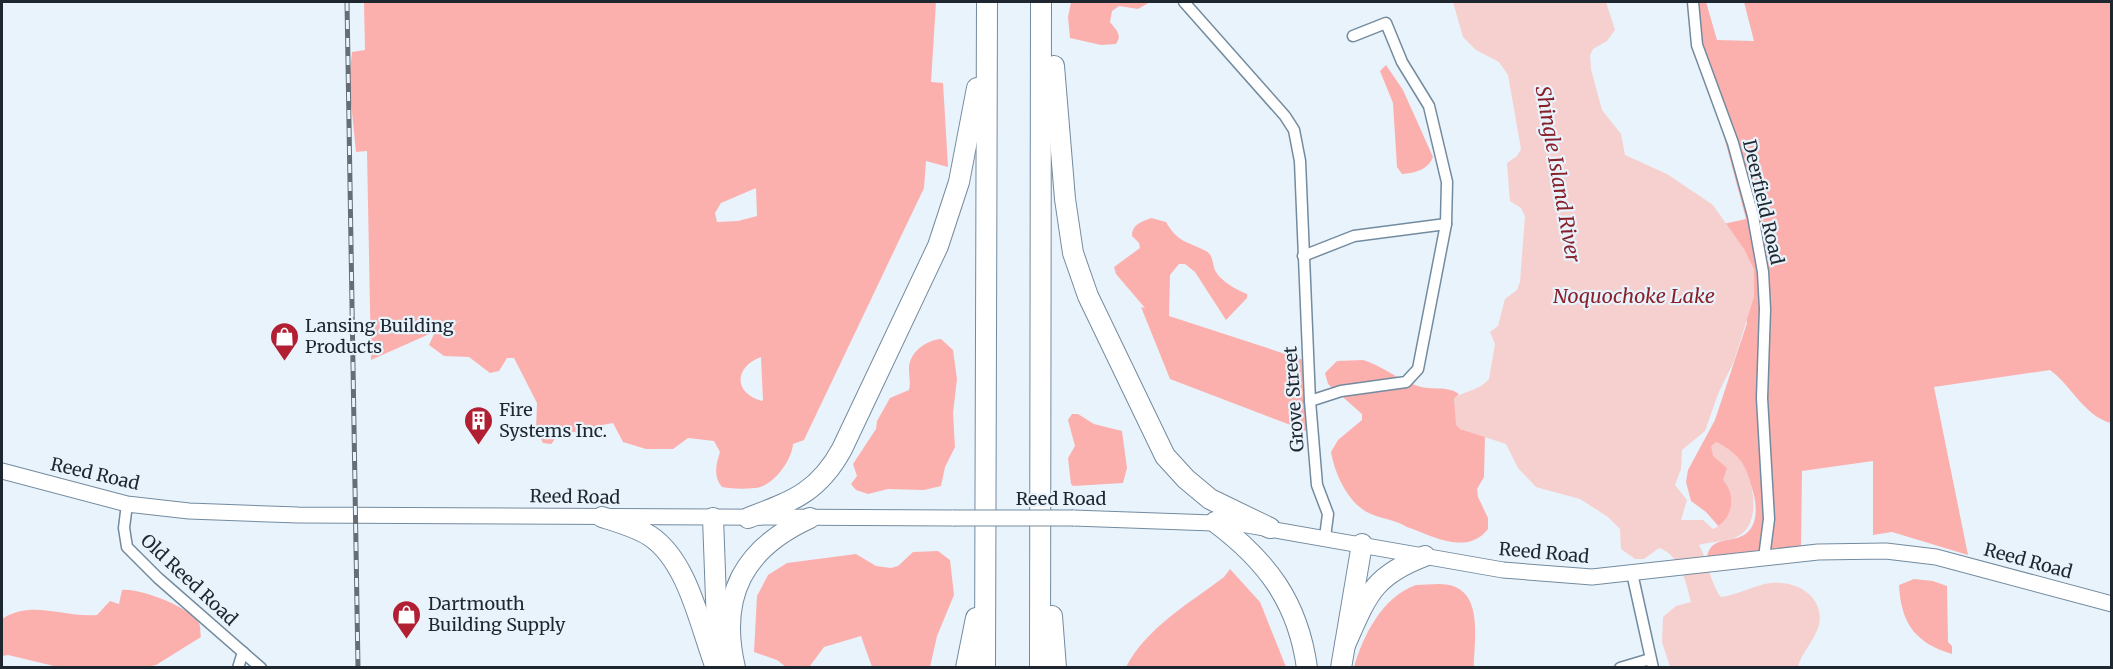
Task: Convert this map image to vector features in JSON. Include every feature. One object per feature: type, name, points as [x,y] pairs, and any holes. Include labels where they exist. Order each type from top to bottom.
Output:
[{"type":"highway","points":[[985,668],[987,2]]},
{"type":"highway","points":[[1040,668],[1041,2]]},
{"type":"highway","points":[[1047,2],[1065,199],[1074,253],[1088,296],[1165,456],[1186,479],[1210,499],[1270,528]]},
{"type":"highway","points":[[748,518],[790,502],[812,489],[828,473],[847,439],[919,291],[945,227],[964,162],[987,32]]},
{"type":"highway","points":[[1041,503],[1056,668]]},
{"type":"highway","points":[[602,517],[651,537],[672,558],[684,579],[718,668]]},
{"type":"highway","points":[[712,518],[718,668]]},
{"type":"highway","points":[[735,668],[732,618],[736,591],[744,570],[764,545],[788,528],[810,518]]},
{"type":"highway","points":[[1215,522],[1248,548],[1278,585],[1297,624],[1307,668]]},
{"type":"highway","points":[[1341,668],[1362,544]]},
{"type":"highway","points":[[1345,645],[1368,596],[1380,580],[1398,567],[1425,556]]},
{"type":"highway","points":[[966,668],[985,577]]},
{"type":"street","name":"Grove Street","points":[[1184,2],[1285,116],[1294,130],[1300,161],[1310,401],[1317,485],[1328,514],[1325,537]]},
{"type":"street","name":"Deerfield Road","points":[[1693,2],[1697,45],[1733,143],[1753,216],[1763,272],[1765,309],[1761,398],[1769,519],[1764,558]]},
{"type":"street","points":[[1310,401],[1341,391],[1406,382],[1418,369],[1446,224],[1447,182],[1428,106],[1402,62],[1386,23],[1353,36]]},
{"type":"street","points":[[1303,256],[1354,236],[1446,224]]},
{"type":"street","name":"Reed Road","points":[[2,471],[127,504],[189,511],[287,515],[1073,518],[1215,522],[1270,528],[1548,575],[1592,577],[1674,570],[1818,552],[1886,551],[1936,557],[2112,604]]},
{"type":"street","name":"Old Reed Road","points":[[127,504],[124,528],[127,547],[158,578],[261,668]]},
{"type":"street","points":[[1620,668],[1652,663],[1632,573]]},
{"type":"street","points":[[238,668],[243,652]]},
{"type":"shaded area","points":[[364,2],[936,2],[931,82],[943,83],[948,167],[926,161],[924,188],[804,440],[793,444],[785,465],[768,483],[755,488],[722,487],[716,475],[720,452],[714,441],[688,438],[673,449],[646,449],[623,442],[613,423],[597,426],[586,433],[562,431],[551,444],[543,443],[536,429],[537,403],[514,358],[507,358],[499,371],[490,373],[469,357],[444,356],[429,345],[434,334],[463,319],[371,360],[367,151],[356,152],[349,82],[352,52],[365,50]],"holes":[[[756,188],[757,216],[738,221],[717,222],[715,213],[721,203]],[[761,357],[763,400],[762,401],[746,392],[740,380],[746,367]]]},
{"type":"shaded area","points":[[1071,2],[1150,2],[1138,9],[1119,6],[1112,11],[1110,22],[1119,38],[1116,44],[1101,45],[1070,38],[1068,17]]},
{"type":"shaded area","points":[[1688,2],[1706,2],[1717,40],[1754,41],[1744,2],[2111,2],[2111,423],[2093,414],[2050,370],[1934,387],[1968,555],[1892,532],[1873,535],[1873,461],[1802,471],[1801,546],[1707,557],[1712,546],[1744,535],[1750,530],[1756,509],[1748,479],[1721,529],[1706,512],[1691,501],[1686,482],[1688,470],[1715,420],[1747,323],[1714,226],[1746,219]]},
{"type":"shaded area","points":[[1386,65],[1403,90],[1433,157],[1428,165],[1416,172],[1402,174],[1397,167],[1393,103],[1380,71]]},
{"type":"shaded area","points":[[1151,218],[1166,222],[1183,241],[1209,253],[1219,276],[1247,294],[1247,298],[1226,320],[1195,272],[1185,264],[1179,264],[1170,275],[1169,316],[1307,361],[1314,434],[1170,379],[1141,307],[1145,308],[1116,274],[1114,267],[1140,248],[1132,232],[1138,224]]},
{"type":"shaded area","points":[[941,339],[953,350],[957,379],[953,413],[955,447],[945,467],[941,486],[924,490],[888,489],[868,494],[856,490],[851,484],[857,476],[853,464],[876,429],[877,421],[890,398],[909,390],[911,358],[919,348]]},
{"type":"shaded area","points":[[1363,360],[1418,386],[1450,390],[1459,394],[1454,399],[1460,429],[1485,436],[1484,477],[1477,489],[1478,497],[1488,518],[1488,529],[1480,537],[1460,543],[1439,539],[1363,510],[1344,488],[1331,452],[1338,440],[1362,420],[1362,414],[1328,384],[1325,373],[1337,361]]},
{"type":"shaded area","points":[[1072,414],[1078,414],[1094,424],[1122,431],[1127,468],[1123,483],[1073,486],[1071,484],[1068,458],[1075,446],[1068,420]]},
{"type":"shaded area","points":[[938,551],[950,560],[954,595],[937,636],[930,667],[872,667],[861,636],[824,647],[810,666],[786,667],[777,660],[754,652],[757,596],[768,575],[787,563],[856,554],[876,566],[891,568],[898,566],[913,552]]},
{"type":"shaded area","points":[[1230,569],[1260,602],[1286,667],[1126,667],[1145,640],[1157,628],[1224,577]]},
{"type":"shaded area","points":[[1914,579],[1933,581],[1947,586],[1948,642],[1952,646],[1952,654],[1928,644],[1912,630],[1907,621],[1900,598],[1899,585]]},
{"type":"shaded area","points":[[1416,585],[1449,585],[1468,597],[1475,619],[1474,667],[1354,667],[1369,631],[1384,608],[1404,591]]},
{"type":"shaded area","points":[[122,590],[151,595],[186,611],[199,623],[201,637],[156,665],[146,667],[58,667],[8,655],[2,656],[2,619],[25,610],[97,615],[110,601],[119,604]]},
{"type":"water","name":"Noquochoke Lake","points":[[1453,2],[1606,2],[1615,30],[1607,41],[1593,49],[1590,55],[1591,69],[1602,110],[1621,134],[1625,155],[1667,174],[1713,205],[1744,249],[1754,269],[1754,297],[1734,361],[1718,394],[1705,431],[1682,450],[1681,469],[1675,485],[1687,500],[1681,520],[1703,520],[1713,529],[1720,525],[1729,514],[1731,500],[1723,480],[1727,468],[1713,456],[1711,446],[1716,442],[1719,443],[1741,461],[1749,478],[1753,499],[1751,520],[1747,528],[1740,535],[1731,539],[1699,545],[1721,597],[1765,584],[1781,583],[1790,584],[1807,592],[1813,599],[1818,606],[1819,625],[1798,667],[1670,667],[1662,642],[1663,617],[1676,606],[1691,602],[1681,570],[1672,557],[1659,548],[1644,559],[1635,559],[1621,549],[1620,529],[1608,517],[1580,499],[1536,487],[1518,468],[1506,444],[1460,429],[1456,425],[1454,399],[1481,386],[1489,379],[1495,344],[1490,332],[1498,326],[1505,299],[1517,290],[1520,282],[1525,216],[1521,208],[1510,201],[1507,163],[1517,156],[1521,149],[1508,75],[1499,62],[1476,50],[1463,37]]},
{"type":"railway","points":[[347,2],[358,668]]},
{"type":"place","name":"Lansing Building Products","points":[[284,362]]},
{"type":"place","name":"Fire Systems Inc.","points":[[478,446]]},
{"type":"place","name":"Dartmouth Building Supply","points":[[407,640]]},
{"type":"water label","name":"Shingle Island River","points":[[1558,174]]}]
